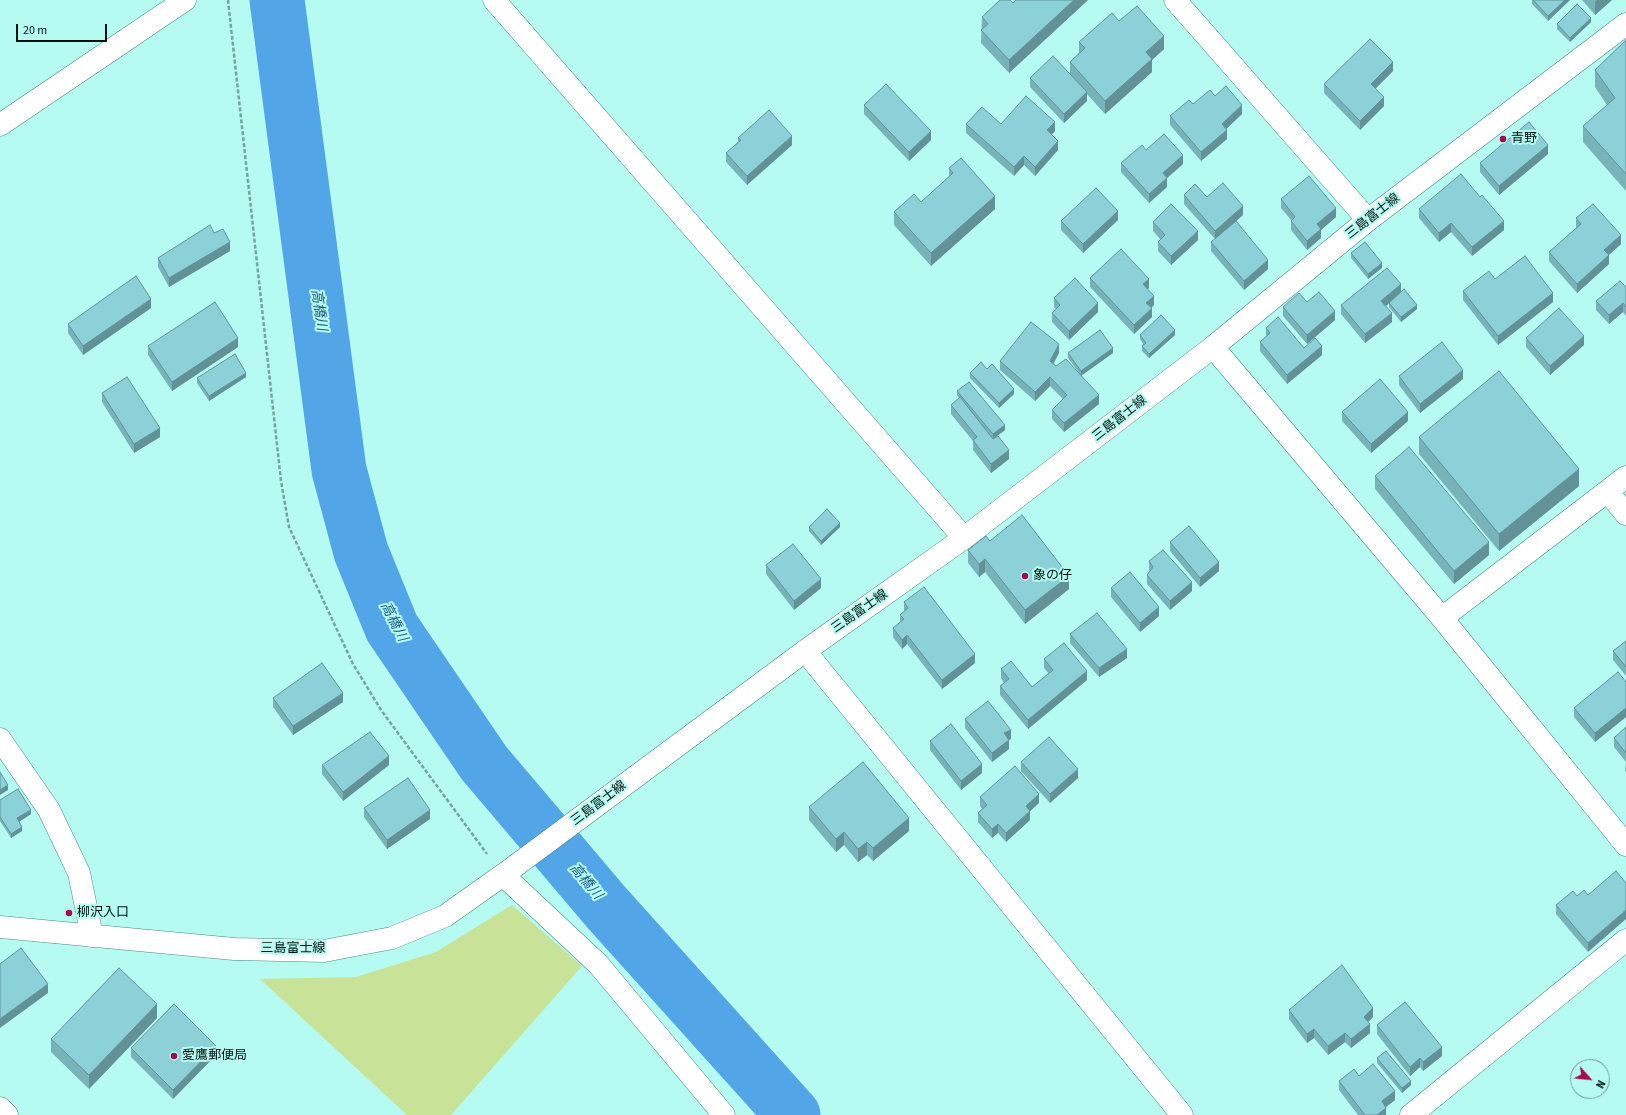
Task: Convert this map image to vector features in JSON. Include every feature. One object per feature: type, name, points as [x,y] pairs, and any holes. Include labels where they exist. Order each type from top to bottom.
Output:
[{"type":"street","points":[[0,125],[185,0]]},
{"type":"street","points":[[494,0],[964,538]]},
{"type":"street","points":[[1175,0],[1368,220]]},
{"type":"street","name":"三島富士線","points":[[0,928],[234,949],[324,951],[392,938],[445,916],[505,874],[805,651],[964,538],[1213,347],[1368,220],[1626,24]]},
{"type":"street","points":[[1213,347],[1442,618],[1626,845]]},
{"type":"street","points":[[1442,618],[1626,477]]},
{"type":"street","points":[[1608,492],[1626,514]]},
{"type":"street","points":[[805,651],[1182,1115]]},
{"type":"street","points":[[0,739],[49,810],[79,873],[92,936]]},
{"type":"street","points":[[505,874],[598,964],[724,1115]]},
{"type":"street","points":[[1411,1115],[1623,949]]},
{"type":"street","points":[[0,1108],[7,1115]]},
{"type":"path","points":[[228,0],[281,481],[289,527],[353,664],[377,704],[505,874]]},
{"type":"green space","points":[[512,905],[582,966],[451,1115],[407,1115],[260,979],[356,977],[436,952]]},
{"type":"building","points":[[1000,0],[1010,0],[1013,3],[1016,0],[1074,0],[1009,60],[981,30],[988,24],[982,17]]},
{"type":"building","points":[[1533,0],[1565,0],[1548,16]]},
{"type":"building","points":[[1577,4],[1591,18],[1570,38],[1557,24]]},
{"type":"building","points":[[1137,6],[1164,36],[1146,52],[1152,59],[1105,101],[1070,62],[1085,48],[1079,42],[1112,13],[1119,21]]},
{"type":"building","points":[[1370,39],[1393,62],[1371,84],[1384,97],[1360,121],[1324,84]]},
{"type":"building","points":[[1626,40],[1626,174],[1583,126],[1615,98],[1595,70]]},
{"type":"building","points":[[1053,56],[1087,92],[1064,114],[1030,78]]},
{"type":"building","points":[[886,84],[931,131],[909,152],[864,105]]},
{"type":"building","points":[[1226,86],[1242,105],[1222,124],[1227,130],[1201,152],[1170,116],[1189,100],[1193,104],[1210,90],[1215,96]]},
{"type":"building","points":[[1026,96],[1055,122],[1047,130],[1058,141],[1035,167],[1024,156],[1014,167],[966,124],[982,107],[1001,124]]},
{"type":"building","points":[[769,110],[792,136],[747,176],[726,153],[741,140],[738,138]]},
{"type":"building","points":[[1529,122],[1548,145],[1499,186],[1480,163]]},
{"type":"building","points":[[1164,134],[1183,155],[1163,173],[1167,178],[1149,194],[1121,163],[1142,145],[1146,150]]},
{"type":"building","points":[[961,158],[995,196],[931,253],[894,212],[914,194],[921,202],[953,173],[949,168]]},
{"type":"building","points":[[1461,174],[1480,197],[1482,195],[1504,221],[1472,247],[1451,223],[1439,233],[1419,209]]},
{"type":"building","points":[[1309,176],[1336,208],[1317,224],[1321,229],[1307,241],[1291,221],[1295,217],[1281,199]]},
{"type":"building","points":[[1223,183],[1243,206],[1215,231],[1184,195],[1195,184],[1207,197]]},
{"type":"building","points":[[1096,188],[1118,211],[1083,244],[1061,221]]},
{"type":"building","points":[[1171,204],[1198,231],[1171,256],[1158,242],[1165,235],[1153,222]]},
{"type":"building","points":[[1593,204],[1621,235],[1604,250],[1609,255],[1577,284],[1549,252],[1581,224],[1576,218]]},
{"type":"building","points":[[1236,221],[1268,260],[1244,281],[1211,242]]},
{"type":"building","points":[[210,225],[214,233],[223,229],[230,242],[169,278],[158,258]]},
{"type":"building","points":[[1365,242],[1382,263],[1368,274],[1351,253]]},
{"type":"building","points":[[1121,249],[1149,279],[1143,284],[1154,296],[1146,303],[1152,308],[1134,325],[1090,278]]},
{"type":"building","points":[[1525,256],[1553,293],[1498,336],[1463,291],[1489,271],[1495,279]]},
{"type":"building","points":[[1387,268],[1401,284],[1381,301],[1392,313],[1365,334],[1341,305]]},
{"type":"building","points":[[136,276],[151,299],[83,346],[68,324]]},
{"type":"building","points":[[1075,278],[1098,303],[1069,331],[1052,313],[1060,305],[1054,298]]},
{"type":"building","points":[[1620,281],[1626,287],[1626,307],[1623,303],[1609,315],[1596,301]]},
{"type":"building","points":[[1404,289],[1417,305],[1401,317],[1389,303]]},
{"type":"building","points":[[1319,292],[1335,311],[1307,335],[1283,307],[1299,293],[1307,302]]},
{"type":"building","points":[[215,302],[238,338],[172,382],[148,346]]},
{"type":"building","points":[[1559,308],[1584,336],[1550,366],[1526,338]]},
{"type":"building","points":[[1161,315],[1175,330],[1149,354],[1142,346],[1146,343],[1140,335]]},
{"type":"building","points":[[1278,317],[1304,348],[1315,338],[1322,346],[1287,375],[1260,342],[1270,333],[1266,328]]},
{"type":"building","points":[[1031,322],[1059,344],[1050,361],[1056,366],[1066,359],[1099,395],[1064,423],[1052,410],[1067,395],[1050,377],[1035,392],[1000,361]]},
{"type":"building","points":[[1100,330],[1113,348],[1081,371],[1068,353]]},
{"type":"building","points":[[1442,342],[1463,370],[1420,404],[1399,376]]},
{"type":"building","points":[[235,354],[246,373],[209,396],[197,378]]},
{"type":"building","points":[[981,362],[987,369],[992,364],[1014,389],[999,403],[970,373]]},
{"type":"building","points":[[1499,371],[1579,469],[1499,534],[1419,437]]},
{"type":"building","points":[[127,377],[160,428],[134,444],[102,393]]},
{"type":"building","points":[[1380,379],[1408,412],[1371,444],[1342,412]]},
{"type":"building","points":[[969,382],[1005,425],[993,434],[957,391]]},
{"type":"building","points":[[960,397],[993,439],[998,436],[1009,450],[991,464],[973,440],[977,437],[951,405]]},
{"type":"building","points":[[1409,447],[1489,542],[1454,571],[1375,476]]},
{"type":"building","points":[[827,509],[840,523],[821,541],[809,527]]},
{"type":"building","points":[[1022,515],[1069,576],[1025,610],[985,559],[979,564],[968,550],[986,536],[990,541]]},
{"type":"building","points":[[1189,526],[1219,562],[1200,578],[1170,542]]},
{"type":"building","points":[[793,544],[821,579],[794,601],[766,565]]},
{"type":"building","points":[[1163,550],[1192,582],[1170,601],[1147,575],[1153,567],[1149,561]]},
{"type":"building","points":[[1130,572],[1159,607],[1140,623],[1111,588]]},
{"type":"building","points":[[924,587],[975,654],[942,680],[907,635],[902,640],[893,628],[904,619],[900,615],[908,608],[904,602]]},
{"type":"building","points":[[1097,613],[1127,649],[1099,668],[1070,634]]},
{"type":"building","points":[[1626,641],[1626,667],[1613,651]]},
{"type":"building","points":[[1064,643],[1087,671],[1028,720],[1000,686],[1009,679],[1001,669],[1011,661],[1032,687],[1053,670],[1044,659]]},
{"type":"building","points":[[322,663],[343,693],[293,726],[273,698]]},
{"type":"building","points":[[1618,672],[1626,682],[1626,708],[1595,733],[1574,708]]},
{"type":"building","points":[[988,701],[1011,730],[1004,733],[1009,740],[992,753],[965,719]]},
{"type":"building","points":[[951,724],[982,764],[961,781],[930,741]]},
{"type":"building","points":[[1626,727],[1626,753],[1614,738]]},
{"type":"building","points":[[370,732],[389,756],[343,792],[322,765]]},
{"type":"building","points":[[1049,737],[1078,769],[1050,794],[1021,762]]},
{"type":"building","points":[[863,762],[909,818],[873,848],[867,842],[858,849],[844,832],[836,839],[809,807]]},
{"type":"building","points":[[1015,766],[1039,794],[1026,806],[1030,811],[1006,833],[998,824],[992,829],[978,813],[987,805],[980,797]]},
{"type":"building","points":[[0,772],[8,785],[0,790]]},
{"type":"building","points":[[408,778],[430,810],[387,840],[364,808]]},
{"type":"building","points":[[18,789],[31,810],[17,818],[22,827],[11,834],[0,817],[0,800]]},
{"type":"building","points":[[1616,871],[1626,883],[1626,910],[1588,943],[1556,905],[1573,891],[1577,896],[1584,890],[1588,895]]},
{"type":"building","points":[[21,948],[48,984],[0,1019],[0,964]]},
{"type":"building","points":[[1342,965],[1373,1008],[1364,1017],[1370,1024],[1351,1039],[1345,1033],[1328,1046],[1314,1029],[1307,1034],[1289,1010]]},
{"type":"building","points":[[119,968],[157,1004],[89,1075],[51,1039]]},
{"type":"building","points":[[1405,1002],[1442,1047],[1423,1062],[1420,1058],[1410,1067],[1377,1025]]},
{"type":"building","name":"愛鷹郵便局","points":[[174,1004],[216,1046],[173,1090],[131,1048]]},
{"type":"building","points":[[1386,1051],[1411,1081],[1402,1088],[1377,1058]]},
{"type":"building","points":[[1373,1064],[1395,1091],[1382,1101],[1386,1108],[1377,1115],[1365,1115],[1339,1081],[1354,1069],[1359,1076]]},
{"type":"waterway","name":"高橋川","points":[[277,0],[339,470],[361,552],[392,628],[484,763],[606,907],[793,1115]]},
{"type":"place","name":"青野","points":[[1503,139]]},
{"type":"place","name":"象の仔","points":[[1025,576]]},
{"type":"place","name":"柳沢入口","points":[[69,913]]},
{"type":"place","name":"愛鷹郵便局","points":[[174,1056]]}]
